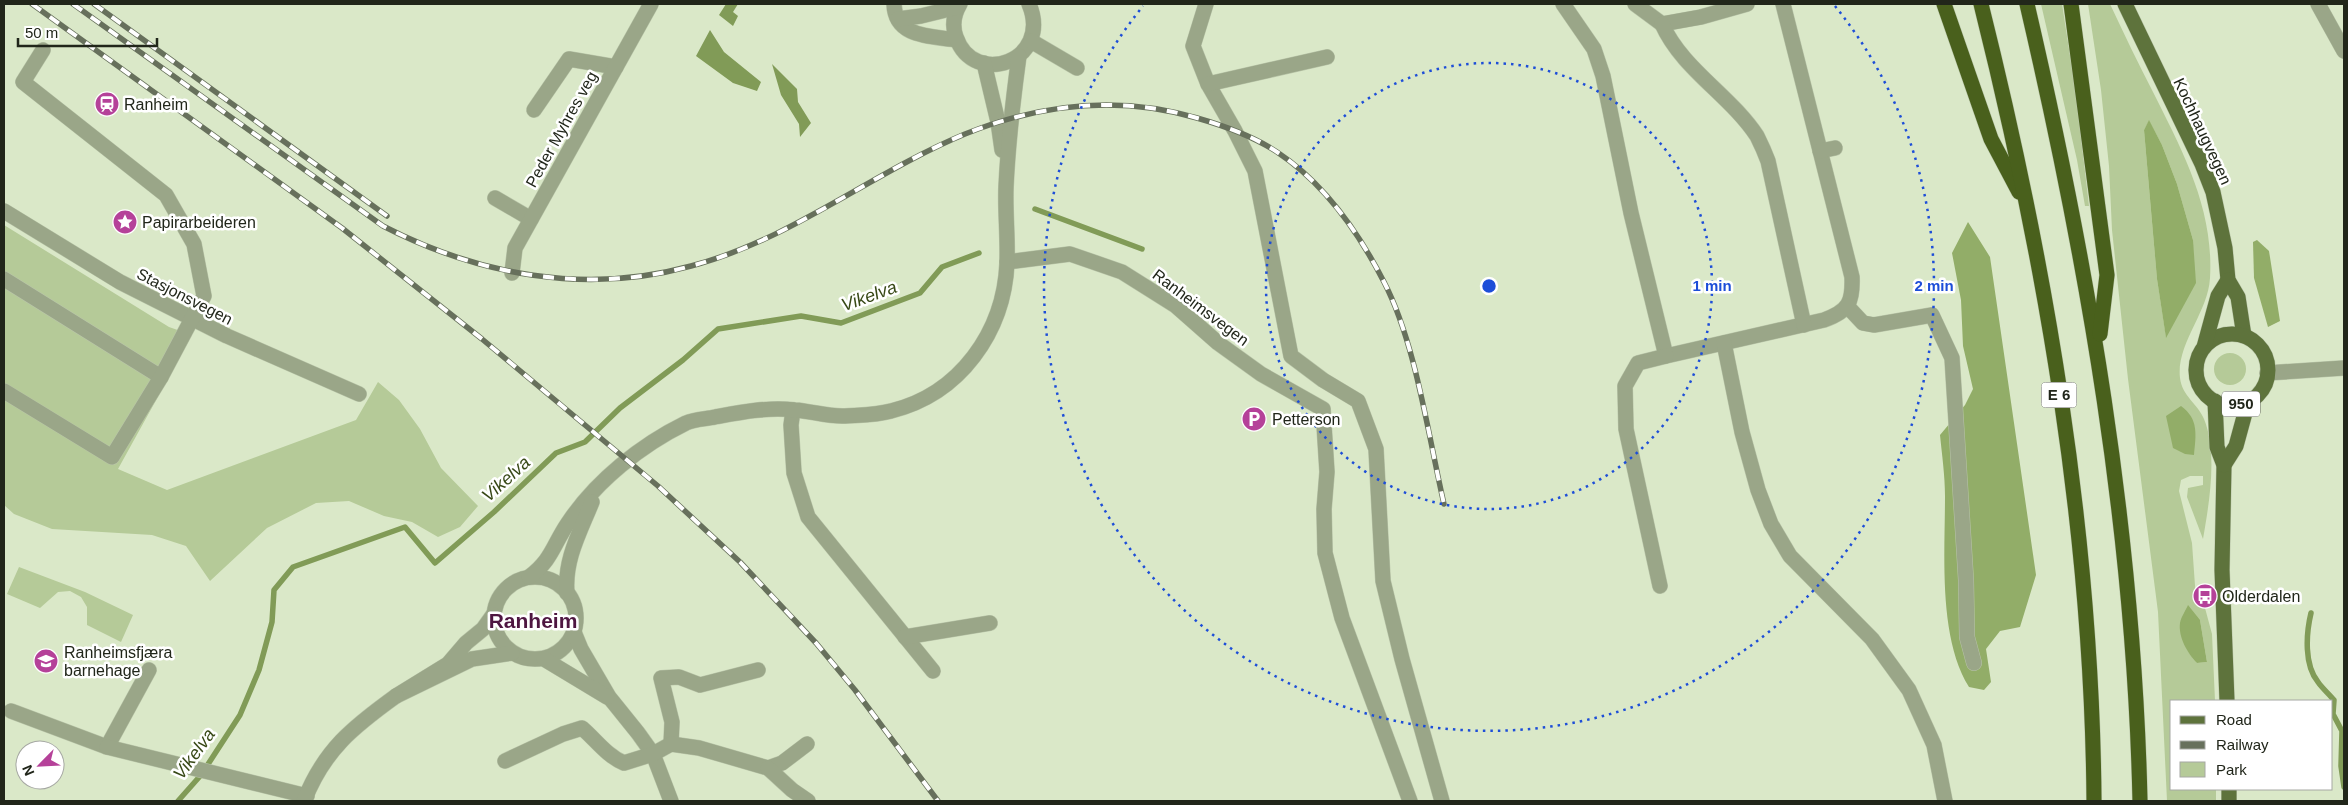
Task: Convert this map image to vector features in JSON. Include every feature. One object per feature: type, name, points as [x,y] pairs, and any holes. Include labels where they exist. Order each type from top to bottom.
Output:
[{"type":"highway","name":"E 6","points":[[1944,4],[1991,139],[2028,209]]},
{"type":"highway","name":"E 6","points":[[1981,4],[2028,209],[2047,314],[2078,540],[2087,632],[2094,801]]},
{"type":"highway","points":[[2027,4],[2066,174],[2098,349],[2125,556],[2132,629],[2140,801]]},
{"type":"highway","points":[[2071,4],[2107,275],[2098,349]]},
{"type":"main road","name":"Kochhaugvegen","points":[[2125,4],[2202,164],[2221,222],[2228,280],[2238,297],[2244,336]]},
{"type":"main road","name":"950","points":[[2228,280],[2218,296],[2204,347],[2196,366],[2196,377],[2200,387],[2215,402],[2232,406],[2248,402],[2262,390],[2267,373],[2264,354],[2252,340],[2244,336]]},
{"type":"main road","points":[[2204,347],[2222,335],[2244,336]]},
{"type":"main road","name":"950","points":[[2215,402],[2217,447],[2224,465],[2222,570],[2227,700]]},
{"type":"main road","name":"950","points":[[2224,465],[2236,446],[2248,402]]},
{"type":"street","name":"Peder Myhres veg","points":[[512,273],[515,248],[651,4]]},
{"type":"street","points":[[894,4],[898,19],[906,30],[922,35],[957,40]]},
{"type":"street","points":[[959,5],[954,23],[957,40],[968,55],[984,63],[1002,64],[1019,56],[1031,41],[1035,22],[1029,4]]},
{"type":"street","points":[[1206,4],[1193,46],[1208,84],[1255,171],[1291,356],[1323,380],[1358,400],[1376,449],[1383,581],[1402,659],[1442,801]]},
{"type":"street","points":[[1563,4],[1594,49],[1603,76],[1631,213],[1666,356]]},
{"type":"street","points":[[1635,4],[1662,24],[1669,40],[1678,52],[1737,112],[1757,137],[1768,161],[1804,325]]},
{"type":"street","points":[[1662,24],[1701,17],[1747,4]]},
{"type":"street","points":[[1660,586],[1626,428],[1625,386],[1638,363],[1804,325],[1838,315],[1848,306],[1853,295],[1852,277],[1828,149],[1783,4]]},
{"type":"street","points":[[2318,4],[2344,51]]},
{"type":"street","points":[[898,19],[921,16],[959,5]]},
{"type":"street","points":[[1031,41],[1077,68]]},
{"type":"street","points":[[4,391],[112,457],[161,377],[204,296],[194,244],[166,195],[23,82],[43,50]]},
{"type":"street","points":[[512,654],[498,637],[493,615],[495,604],[504,590],[518,580],[529,577],[541,569],[554,551],[568,524],[597,489],[640,450],[688,422],[759,409],[793,410],[842,416],[891,411],[930,397],[964,370],[994,327],[1002,300],[1007,258],[1006,188],[1011,118],[1019,56]]},
{"type":"street","points":[[1208,84],[1327,57]]},
{"type":"street","points":[[534,110],[569,59],[616,67]]},
{"type":"street","points":[[984,63],[998,122],[1006,188]]},
{"type":"street","points":[[495,198],[531,219]]},
{"type":"street","name":"Stasjonsvegen","points":[[4,211],[120,282],[192,320],[359,394]]},
{"type":"street","name":"Ranheimsvegen","points":[[1007,258],[1070,254],[1122,272],[1176,306],[1218,343],[1261,374],[1324,409],[1317,424],[1327,472],[1324,509],[1325,553],[1342,618],[1410,801]]},
{"type":"street","points":[[4,280],[161,377]]},
{"type":"street","points":[[1848,306],[1863,323],[1874,325],[1932,315],[1952,358],[1963,534],[1967,637],[1974,662]]},
{"type":"street","points":[[1724,343],[1742,432],[1758,490],[1771,524],[1790,556],[1872,639],[1909,690],[1934,745],[1945,801]]},
{"type":"street","points":[[2267,373],[2344,368]]},
{"type":"street","points":[[793,410],[791,426],[794,473],[808,517],[932,671]]},
{"type":"street","points":[[396,696],[472,659],[512,654],[533,660],[544,659],[563,649],[574,632],[576,611],[567,593],[566,578],[570,557],[597,489]]},
{"type":"street","points":[[529,577],[551,580],[567,593]]},
{"type":"street","points":[[11,711],[107,747],[305,798],[330,751],[362,721],[396,696],[448,664],[466,643],[483,630],[493,615]]},
{"type":"street","points":[[905,637],[990,624]]},
{"type":"street","points":[[574,632],[581,649],[608,698],[653,754],[671,801]]},
{"type":"street","points":[[544,659],[608,698]]},
{"type":"street","points":[[107,747],[149,670]]},
{"type":"street","points":[[671,744],[672,722],[661,678],[680,677],[700,685],[758,670]]},
{"type":"street","points":[[505,762],[563,734],[582,728],[613,759],[624,763],[653,754],[671,744],[699,748],[768,768],[792,790],[808,801]]},
{"type":"street","points":[[768,768],[782,763],[807,744]]},
{"type":"green space","points":[[2041,4],[2062,4],[2076,94],[2089,206],[2085,206],[2077,160]]},
{"type":"green space","points":[[2088,4],[2110,4],[2185,159],[2202,205],[2207,228],[2210,253],[2208,291],[2187,341],[2180,365],[2181,384],[2204,419],[2211,447],[2211,479],[2203,539],[2187,497],[2188,488],[2203,485],[2203,476],[2190,476],[2181,480],[2179,491],[2192,543],[2196,600],[2205,608],[2212,634],[2215,700],[2170,700],[2170,790],[2216,790],[2216,801],[2167,801],[2158,612],[2128,379],[2112,230],[2109,166],[2101,90]],"holes":[[[2149,121],[2162,145],[2177,184],[2193,240],[2166,337],[2157,279],[2144,130]],[[2200,620],[2207,662],[2197,663],[2190,654],[2185,644],[2180,623]]]},
{"type":"green space","points":[[4,225],[169,327],[192,335],[118,469],[167,490],[356,420],[378,382],[399,400],[420,429],[441,468],[478,506],[460,527],[438,537],[412,522],[384,516],[349,501],[316,503],[267,528],[210,581],[186,546],[152,535],[52,529],[14,514],[4,505]]},
{"type":"green space","points":[[2230,353],[2236,354],[2241,358],[2245,363],[2245,375],[2241,380],[2236,384],[2230,385],[2224,384],[2219,380],[2215,375],[2214,369],[2215,363],[2219,358],[2224,354]]},
{"type":"green space","points":[[19,567],[85,592],[133,615],[121,642],[87,625],[87,607],[81,597],[70,591],[58,592],[40,608],[7,594]]},
{"type":"shaded area","points":[[726,4],[738,4],[733,12],[738,16],[733,26],[719,15]]},
{"type":"shaded area","points":[[710,30],[724,52],[761,82],[757,91],[733,83],[696,56]]},
{"type":"shaded area","points":[[772,64],[797,89],[798,102],[811,123],[800,137],[799,124],[781,95]]},
{"type":"shaded area","points":[[2149,120],[2162,145],[2177,184],[2193,240],[2196,283],[2166,338],[2157,279],[2144,130]]},
{"type":"shaded area","points":[[1968,222],[1990,257],[2036,575],[2020,627],[2000,631],[1986,649],[1991,682],[1984,690],[1969,687],[1959,667],[1952,644],[1948,620],[1944,569],[1945,488],[1940,435],[1965,405],[1973,389],[1963,346],[1961,300],[1952,253]]},
{"type":"shaded area","points":[[2257,240],[2269,251],[2280,321],[2268,327],[2254,278],[2253,242]]},
{"type":"shaded area","points":[[2181,406],[2187,411],[2194,422],[2196,434],[2194,455],[2185,454],[2173,448],[2166,416]]},
{"type":"shaded area","points":[[2188,605],[2200,620],[2207,662],[2197,663],[2190,655],[2182,639],[2180,623]]},
{"type":"waterway","name":"Vikelva","points":[[1035,209],[1142,249]]},
{"type":"waterway","name":"Vikelva","points":[[178,801],[201,775],[240,715],[259,670],[272,622],[274,590],[293,567],[405,527],[435,563],[494,512],[556,453],[585,442],[620,408],[683,360],[718,329],[801,316],[841,323],[920,293],[942,267],[979,253]]},
{"type":"waterway","points":[[2311,613],[2307,640],[2308,658],[2313,675],[2334,700],[2333,714],[2342,731],[2341,766],[2344,787]]},
{"type":"railway","points":[[32,4],[342,228],[482,339],[658,486],[740,562],[816,643],[855,690],[938,801]]},
{"type":"railway","points":[[73,4],[383,226],[419,243],[456,257],[495,268],[533,275],[572,279],[612,279],[652,275],[691,266],[728,254],[763,240],[797,223],[930,150],[965,134],[1022,116],[1080,106],[1109,105],[1168,111],[1228,128],[1268,146],[1310,178],[1339,210],[1374,264],[1384,282],[1405,333],[1420,390],[1444,504]]},
{"type":"railway","points":[[94,4],[387,216]]},
{"type":"place","name":"Ranheim","points":[[107,104]]},
{"type":"place","name":"Papirarbeideren","points":[[125,222]]},
{"type":"place","name":"Petterson","points":[[1254,419]]},
{"type":"place","name":"Olderdalen","points":[[2205,596]]},
{"type":"place","name":"Ranheimsfjæra barnehage","points":[[46,661]]},
{"type":"district","name":"Ranheim","points":[[533,621]]}]
